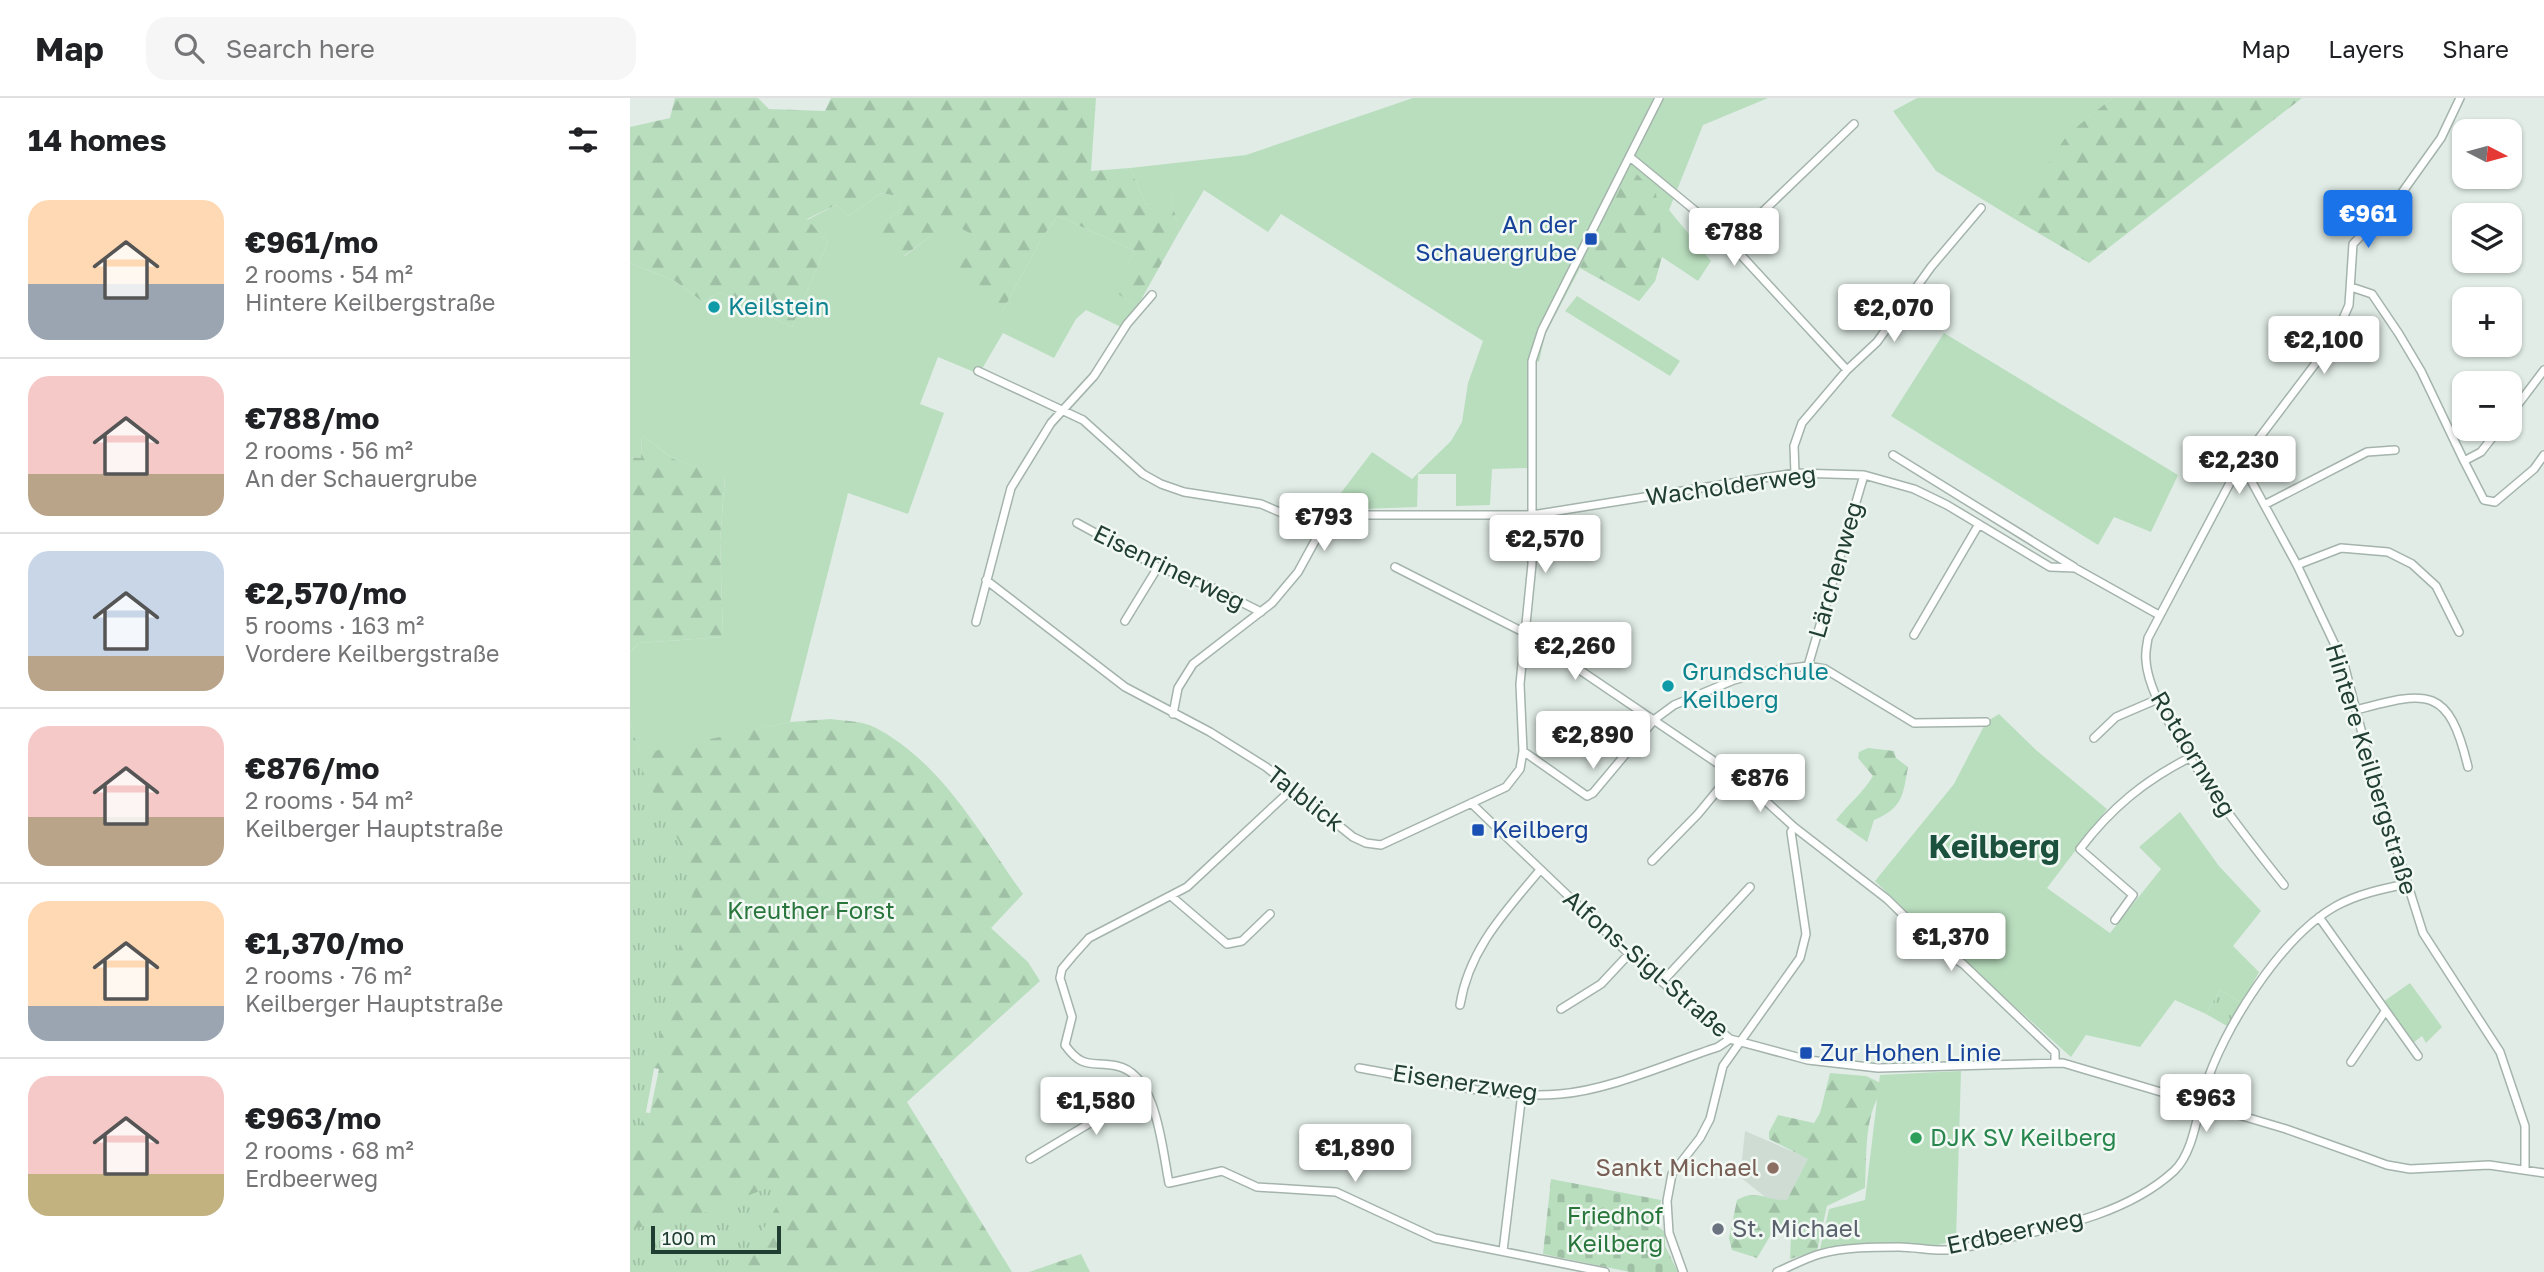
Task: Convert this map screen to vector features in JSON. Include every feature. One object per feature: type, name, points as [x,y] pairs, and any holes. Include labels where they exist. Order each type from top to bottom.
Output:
[{"type":"street","name":"Talblick","points":[[986,580],[1097,668],[1173,714],[1239,749],[1353,836],[1375,845],[1506,787],[1515,779],[1523,751],[1520,684],[1531,584],[1532,361],[1542,330],[1659,98]]},
{"type":"street","points":[[2241,462],[2334,339],[2349,305],[2353,244],[2401,194],[2441,138],[2460,98]]},
{"type":"street","points":[[1729,244],[1854,124]]},
{"type":"street","points":[[1629,157],[1689,203],[1847,370]]},
{"type":"street","points":[[1795,473],[1794,446],[1802,423],[1847,370],[1877,342],[1931,267],[1981,208]]},
{"type":"street","points":[[2351,287],[2372,293],[2399,334],[2421,371],[2484,500],[2495,502],[2534,468],[2544,455]]},
{"type":"street","points":[[976,622],[1011,488],[1051,422],[1094,376],[1127,324],[1152,295]]},
{"type":"street","points":[[2522,399],[2544,370]]},
{"type":"street","points":[[978,371],[1083,420],[1143,474],[1161,484],[1184,492],[1261,504],[1321,530],[1284,591],[1193,664],[1178,688],[1173,714]]},
{"type":"street","points":[[2464,461],[2481,452],[2490,441]]},
{"type":"street","points":[[2266,504],[2367,452],[2395,450]]},
{"type":"street","name":"Wacholderweg","points":[[1893,455],[2075,568],[2159,615]]},
{"type":"street","name":"Hintere Keilbergstraße","points":[[2241,462],[2266,504],[2344,664],[2406,884],[2423,933],[2500,1052],[2525,1126],[2525,1168]]},
{"type":"street","name":"Rotdornweg","points":[[2241,462],[2159,615],[2148,638],[2146,660],[2158,699],[2191,757],[2239,830],[2284,885]]},
{"type":"street","name":"Wacholderweg","points":[[1321,530],[1335,517],[1345,515],[1532,515],[1795,473],[1864,475],[1914,489],[2050,567],[2075,568]]},
{"type":"street","name":"Lärchenweg","points":[[1808,666],[1864,475]]},
{"type":"street","name":"Eisenrinerweg","points":[[1077,523],[1158,568],[1211,587],[1261,612]]},
{"type":"street","points":[[1913,635],[1979,524]]},
{"type":"street","points":[[2297,565],[2341,548],[2388,552],[2412,564],[2436,586],[2459,632]]},
{"type":"street","points":[[1395,567],[1525,633],[1745,782],[1794,827],[1887,899],[1934,945],[1962,964],[2055,1052],[2059,1063]]},
{"type":"street","points":[[1125,621],[1158,568]]},
{"type":"street","points":[[1523,751],[1587,796],[1593,793],[1655,719],[1674,705],[1734,680],[1808,666],[1825,668],[1913,723],[1986,722]]},
{"type":"street","points":[[2356,710],[2404,696],[2425,698],[2439,704],[2451,715],[2460,734],[2468,767]]},
{"type":"street","points":[[2094,738],[2116,717],[2158,699]]},
{"type":"street","points":[[2115,920],[2133,895],[2080,849],[2098,825],[2132,792],[2191,757]]},
{"type":"street","points":[[1652,861],[1698,814],[1731,774]]},
{"type":"street","points":[[1293,788],[1187,887],[1089,938],[1062,969],[1060,978],[1072,1017],[1065,1045],[1075,1058],[1084,1063],[1124,1067],[1132,1072],[1146,1090],[1169,1182],[1222,1171],[1257,1186],[1336,1192],[1435,1238],[1605,1272]]},
{"type":"street","name":"Alfons-Sigl-Straße","points":[[1471,803],[1629,954],[1730,1040],[1741,1040],[1808,1060],[1878,1068],[2059,1063],[2286,1129],[2387,1165],[2410,1168],[2489,1165],[2525,1168],[2544,1173]]},
{"type":"street","points":[[1683,1272],[1669,1233],[1667,1201],[1672,1174],[1700,1138],[1710,1119],[1723,1066],[1800,958],[1804,945],[1805,934],[1791,832],[1794,827]]},
{"type":"street","points":[[1460,1005],[1466,974],[1479,946],[1540,870]]},
{"type":"street","name":"Erdbeerweg","points":[[1777,1272],[1822,1253],[1899,1247],[1947,1250],[2049,1230],[2104,1212],[2175,1170],[2185,1154],[2218,1057],[2265,974],[2319,917],[2365,894],[2406,884]]},
{"type":"street","points":[[1663,981],[1750,887]]},
{"type":"street","points":[[1171,896],[1227,944],[1242,941],[1270,914]]},
{"type":"street","points":[[2319,917],[2384,1013],[2418,1056]]},
{"type":"street","points":[[1561,1009],[1601,984],[1629,954]]},
{"type":"street","points":[[2351,1062],[2384,1013]]},
{"type":"street","name":"Eisenerzweg","points":[[1359,1068],[1477,1089],[1559,1095],[1600,1087],[1718,1047],[1730,1040]]},
{"type":"street","points":[[1030,1160],[1146,1090]]},
{"type":"street","points":[[1503,1251],[1522,1093]]},
{"type":"shaded area","name":"Sankt Michael","points":[[1745,1131],[1810,1159],[1783,1211],[1740,1177]]},
{"type":"green space","points":[[675,98],[758,98],[769,109],[825,111],[831,98],[1096,98],[1091,171],[1130,168],[1146,205],[1171,196],[1179,232],[1137,307],[1114,291],[1135,251],[1058,216],[1043,236],[1003,310],[949,280],[977,237],[949,222],[904,256],[867,235],[900,210],[898,196],[881,193],[849,216],[836,205],[807,219],[828,242],[792,327],[719,292],[703,302],[675,281],[630,263],[630,127],[670,118]]},
{"type":"green space","points":[[1413,98],[1768,98],[1703,125],[1669,210],[1711,261],[1698,281],[1662,257],[1655,281],[1639,301],[1580,268],[1545,335],[1539,362],[1531,358],[1530,468],[1492,469],[1490,505],[1456,506],[1456,474],[1418,474],[1417,507],[1334,510],[1334,502],[1372,452],[1412,479],[1451,441],[1462,422],[1468,383],[1483,341],[1281,214],[1268,232],[1204,190],[1179,232],[1171,197],[1146,205],[1130,168],[1246,155]]},
{"type":"green space","points":[[1917,98],[2112,98],[2069,134],[2013,218],[1936,171],[1893,111]]},
{"type":"green space","points":[[2112,98],[2302,98],[2089,263],[2013,218],[2067,135]]},
{"type":"green space","points":[[1631,168],[1656,194],[1660,220],[1662,256],[1655,281],[1639,301],[1580,267]]},
{"type":"green space","points":[[881,193],[899,196],[900,210],[868,235],[905,256],[949,221],[977,237],[1003,310],[1043,236],[1058,216],[1135,251],[1115,291],[1137,307],[1121,327],[1086,310],[1076,319],[1054,358],[1003,333],[979,374],[938,357],[920,404],[944,413],[908,514],[848,493],[790,722],[640,755],[630,722],[630,652],[639,643],[723,637],[720,541],[725,477],[673,459],[642,435],[641,458],[630,457],[630,263],[675,281],[703,302],[719,292],[792,327],[828,242],[807,220],[836,205],[849,216]]},
{"type":"green space","points":[[1577,296],[1680,361],[1670,376],[1565,311]]},
{"type":"green space","points":[[1944,333],[2178,475],[2151,532],[2114,517],[2098,545],[1891,416]]},
{"type":"green space","points":[[642,435],[673,459],[725,476],[720,541],[723,637],[639,643],[630,652],[630,457],[641,458]]},
{"type":"green space","points":[[1999,714],[2036,750],[2107,809],[2047,888],[2110,933],[2161,869],[2139,847],[2180,812],[2219,866],[2261,911],[2233,946],[2259,972],[2242,1003],[2220,990],[2206,1014],[2175,1000],[2140,1047],[2086,1035],[2071,1057],[1963,960],[1935,939],[1875,881],[1954,784],[1986,722]]},
{"type":"green space","name":"Kreuther Forst","points":[[831,719],[859,722],[874,727],[920,759],[958,801],[1023,894],[991,928],[1028,962],[1040,981],[907,1102],[1012,1272],[630,1272],[630,1111],[650,1113],[659,1069],[630,1063],[630,722],[640,754],[790,722]]},
{"type":"green space","points":[[630,738],[632,751],[697,876],[669,988],[646,1112],[630,1149]]},
{"type":"green space","points":[[1868,748],[1894,751],[1896,758],[1908,767],[1900,800],[1891,811],[1874,820],[1867,842],[1836,820],[1873,776],[1858,758],[1859,752]]},
{"type":"green space","points":[[2410,983],[2442,1027],[2426,1043],[2422,1036],[2413,1043],[2383,1002]]},
{"type":"green space","points":[[2220,990],[2242,1003],[2227,1026],[2206,1014]]},
{"type":"green space","name":"DJK SV Keilberg","points":[[1961,1071],[1956,1240],[1938,1245],[1872,1244],[1820,1249],[1829,1209],[1865,1200],[1880,1075]]},
{"type":"green space","points":[[1830,1073],[1866,1076],[1887,1086],[1879,1095],[1870,1120],[1865,1188],[1827,1206],[1817,1251],[1790,1259],[1791,1234],[1772,1233],[1757,1258],[1732,1250],[1729,1238],[1737,1200],[1756,1195],[1787,1200],[1808,1159],[1769,1139],[1769,1132],[1778,1115],[1814,1123],[1820,1113]]},
{"type":"green space","points":[[793,1178],[757,1240],[744,1272],[630,1272],[630,1229],[696,1216]]},
{"type":"green space","name":"Friedhof Keilberg","points":[[1551,1179],[1661,1200],[1657,1226],[1665,1232],[1665,1246],[1678,1272],[1630,1272],[1543,1254]]},
{"type":"green space","points":[[1081,1254],[1090,1272],[1029,1272]]},
{"type":"place","name":"An der Schauergrube","points":[[1591,239]]},
{"type":"place","name":"Keilstein","points":[[714,307]]},
{"type":"place","name":"Grundschule Keilberg","points":[[1668,686]]},
{"type":"place","name":"Keilberg","points":[[1478,830]]},
{"type":"place","name":"Zur Hohen Linie","points":[[1806,1053]]},
{"type":"place","name":"DJK SV Keilberg","points":[[1916,1138]]},
{"type":"place","name":"Sankt Michael","points":[[1773,1168]]},
{"type":"place","name":"St. Michael","points":[[1718,1229]]},
{"type":"district","name":"Keilberg","points":[[1994,847]]}]
